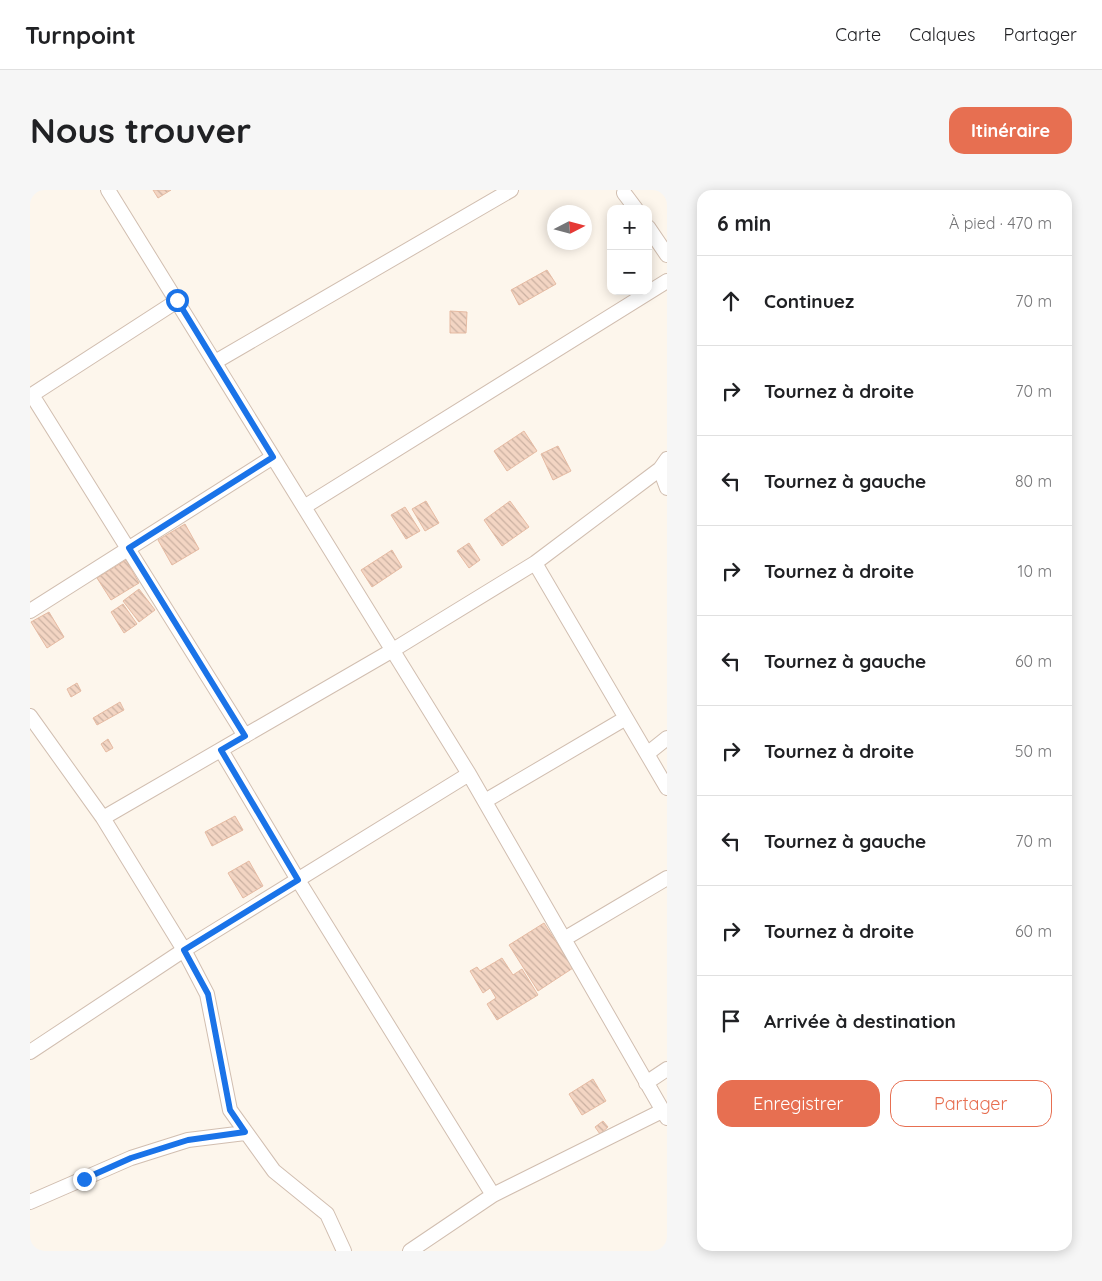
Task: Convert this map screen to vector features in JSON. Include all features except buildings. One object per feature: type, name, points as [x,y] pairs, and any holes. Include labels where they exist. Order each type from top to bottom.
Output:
[{"type":"street","points":[[108,190],[469,774],[665,1114],[493,1194],[410,1251]]},
{"type":"street","points":[[215,362],[511,190]]},
{"type":"street","points":[[625,191],[634,205]]},
{"type":"street","points":[[652,233],[667,255]]},
{"type":"street","points":[[304,507],[667,281]]},
{"type":"street","points":[[177,300],[31,395],[129,548],[245,736]]},
{"type":"street","points":[[30,611],[273,457]]},
{"type":"street","points":[[103,818],[393,650],[535,563],[663,464],[667,488]]},
{"type":"street","points":[[535,563],[667,788]]},
{"type":"street","points":[[30,716],[103,818],[184,950],[208,994],[230,1110],[274,1171],[327,1214],[344,1251]]},
{"type":"street","points":[[485,801],[626,718]]},
{"type":"street","points":[[648,754],[667,738]]},
{"type":"street","points":[[221,750],[298,880],[493,1194]]},
{"type":"street","points":[[30,1052],[184,950],[469,774]]},
{"type":"street","points":[[564,939],[667,878]]},
{"type":"street","points":[[646,1083],[667,1070]]},
{"type":"street","points":[[30,1202],[131,1158],[188,1140],[245,1132]]},
{"type":"route","points":[[84,1179],[131,1158],[188,1140],[245,1132],[230,1110],[208,994],[184,950],[298,880],[221,750],[245,736],[129,548],[273,457],[177,300]]}]
